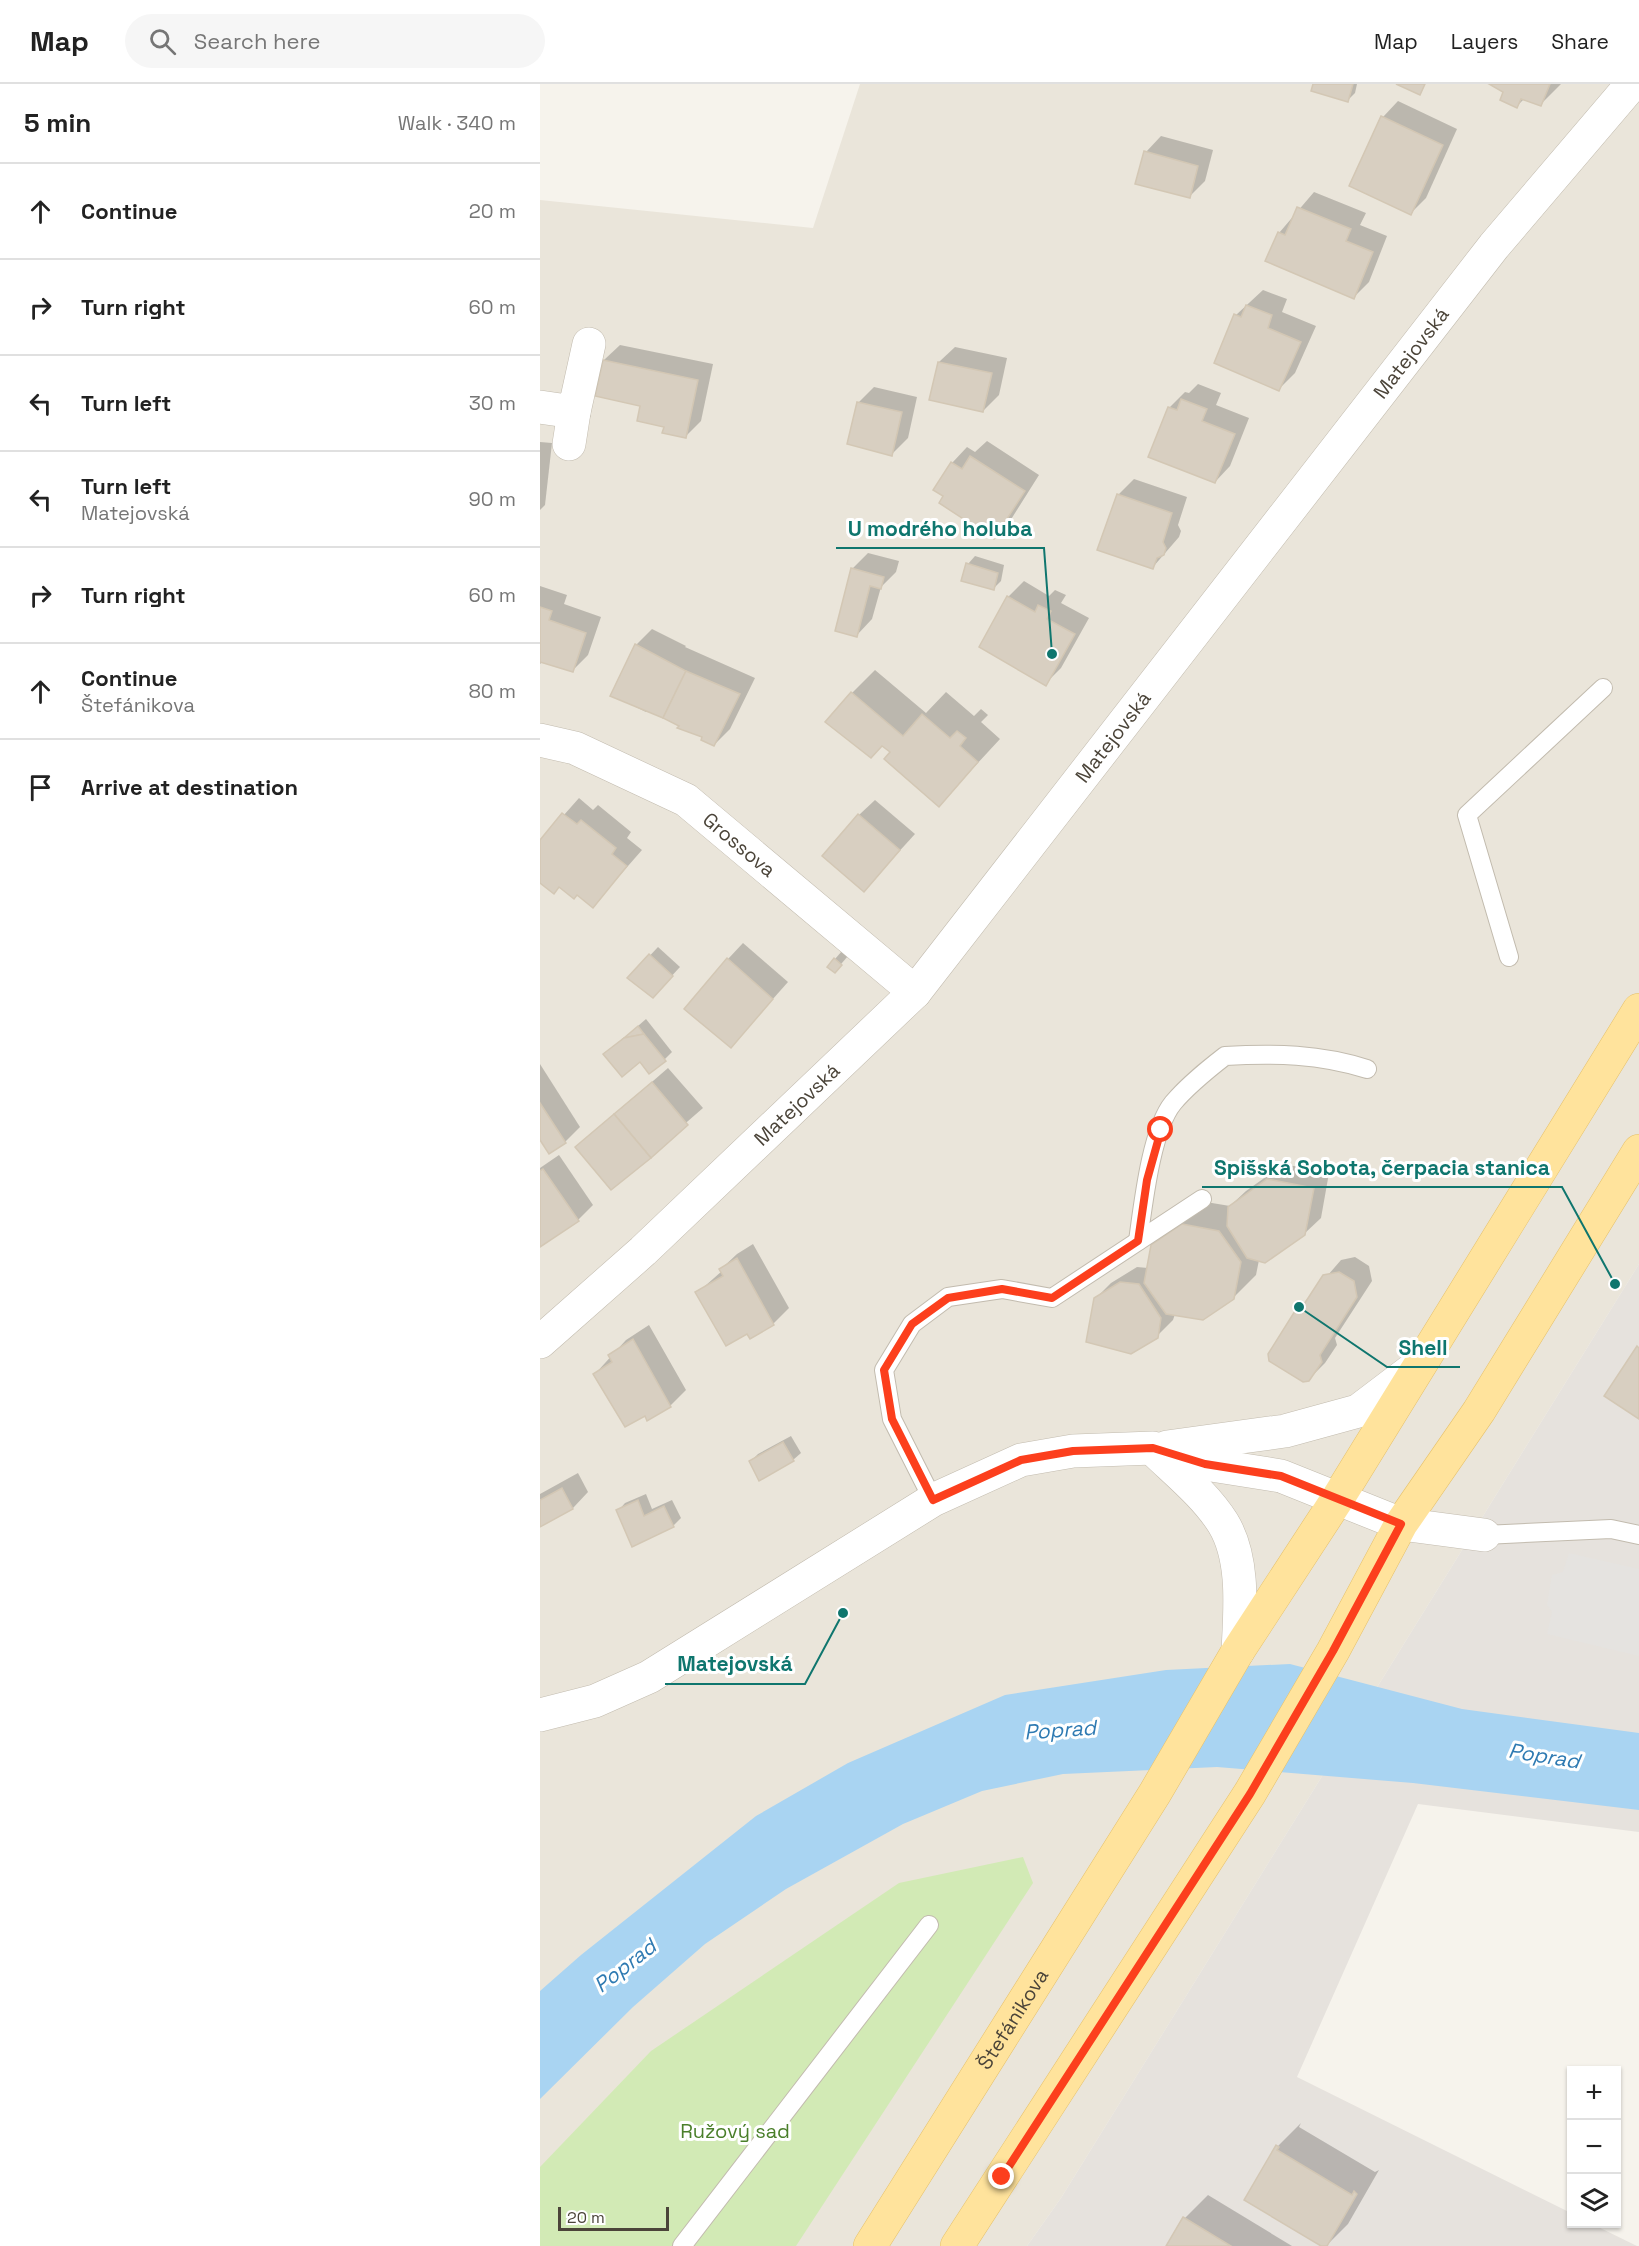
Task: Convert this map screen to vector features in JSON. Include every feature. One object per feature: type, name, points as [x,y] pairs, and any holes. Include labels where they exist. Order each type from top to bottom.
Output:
[{"type":"main road","name":"Štefánikova","points":[[870,2246],[1155,1793],[1238,1651],[1338,1498],[1639,1010]]},
{"type":"main road","points":[[957,2246],[1250,1794],[1333,1651],[1401,1524],[1479,1411],[1639,1151]]},
{"type":"street","name":"Matejovská","points":[[540,1342],[643,1251],[915,992],[1494,246],[1632,84]]},
{"type":"street","points":[[569,444],[589,344]]},
{"type":"street","points":[[540,407],[574,412]]},
{"type":"street","name":"Grossova","points":[[540,740],[575,748],[686,800],[915,992]]},
{"type":"street","points":[[540,1716],[595,1701],[649,1677],[933,1500],[1021,1460],[1073,1451],[1153,1448],[1285,1431],[1320,1423],[1358,1411],[1420,1364]]},
{"type":"street","points":[[1153,1448],[1205,1464],[1281,1476],[1401,1524],[1484,1535]]},
{"type":"street","points":[[1153,1448],[1199,1493],[1224,1524],[1236,1558],[1238,1651]]},
{"type":"lane","points":[[1509,957],[1467,815],[1603,688]]},
{"type":"lane","points":[[1138,1241],[1147,1180],[1172,1104],[1225,1056],[1292,1055],[1335,1059],[1367,1069]]},
{"type":"lane","points":[[933,1500],[892,1419],[884,1370],[912,1324],[948,1298],[1002,1289],[1052,1298],[1202,1199]]},
{"type":"lane","points":[[1484,1535],[1611,1529],[1639,1535]]},
{"type":"lane","points":[[682,2246],[929,1925]]},
{"type":"shaded area","points":[[860,84],[1639,84],[1639,1264],[1061,2198],[1027,2246],[540,2246],[540,200],[813,228]]},
{"type":"shaded area","points":[[1639,1264],[1639,1832],[1418,1804],[1297,2077],[1567,2211],[1567,2228],[1600,2228],[1637,2246],[1027,2246],[1061,2198]]},
{"type":"shaded area","points":[[1569,1553],[1639,1569],[1639,1656],[1547,1634],[1552,1612],[1547,1605],[1552,1575],[1563,1572]]},
{"type":"green space","name":"Ružový sad","points":[[1023,1857],[1033,1883],[796,2246],[540,2246],[540,2167],[651,2051],[899,1883]]},
{"type":"water","name":"Poprad","points":[[1290,1664],[1462,1709],[1639,1733],[1639,1810],[1413,1783],[1217,1767],[1063,1774],[982,1791],[903,1824],[786,1889],[705,1944],[633,2007],[540,2099],[540,1991],[581,1955],[756,1816],[848,1763],[1005,1695],[1166,1670]]},
{"type":"building","points":[[1313,84],[1353,84],[1348,102],[1311,91]]},
{"type":"building","points":[[1396,84],[1425,84],[1420,95]]},
{"type":"building","points":[[1489,84],[1550,84],[1541,106],[1521,99],[1517,108],[1500,100],[1503,92]]},
{"type":"building","points":[[1381,116],[1443,145],[1411,215],[1349,186]]},
{"type":"building","points":[[1144,151],[1198,166],[1190,198],[1135,184]]},
{"type":"building","points":[[1297,207],[1351,229],[1346,241],[1373,252],[1354,299],[1265,261],[1278,232],[1285,235]]},
{"type":"building","points":[[1246,305],[1272,315],[1268,328],[1301,342],[1279,391],[1214,363],[1234,314],[1241,317]]},
{"type":"building","points":[[603,360],[698,380],[686,438],[662,433],[664,427],[637,421],[640,406],[595,396]]},
{"type":"building","points":[[938,362],[992,373],[983,412],[929,400]]},
{"type":"building","points":[[1181,399],[1207,409],[1202,421],[1235,434],[1215,483],[1148,457],[1168,407],[1177,410]]},
{"type":"building","points":[[857,402],[902,412],[892,456],[847,444]]},
{"type":"building","points":[[970,456],[1025,491],[994,539],[939,503],[943,496],[933,490],[951,462],[962,469]]},
{"type":"building","points":[[1117,494],[1172,513],[1163,542],[1166,548],[1164,555],[1157,558],[1153,569],[1097,550]]},
{"type":"building","points":[[966,563],[998,573],[994,590],[961,581]]},
{"type":"building","points":[[851,568],[884,577],[881,589],[870,586],[857,637],[835,631]]},
{"type":"building","points":[[1007,596],[1035,612],[1038,605],[1051,611],[1047,619],[1075,634],[1046,686],[979,647]]},
{"type":"building","points":[[540,607],[552,611],[549,620],[586,633],[573,672],[540,662]]},
{"type":"building","points":[[635,644],[686,671],[663,718],[610,696]]},
{"type":"building","points":[[686,671],[740,694],[714,746],[701,740],[702,737],[677,728],[679,726],[663,718]]},
{"type":"building","points":[[851,692],[903,736],[922,714],[950,738],[957,731],[966,738],[960,746],[978,762],[939,807],[884,759],[890,752],[882,746],[871,758],[825,722]]},
{"type":"building","points":[[562,813],[577,824],[581,820],[616,848],[612,854],[627,866],[593,908],[577,895],[574,899],[559,887],[554,894],[540,883],[540,840]]},
{"type":"building","points":[[858,814],[900,850],[864,892],[822,856]]},
{"type":"building","points":[[649,954],[673,976],[653,998],[627,978]]},
{"type":"building","points":[[727,958],[773,999],[731,1048],[684,1009]]},
{"type":"building","points":[[834,958],[842,965],[835,973],[827,967]]},
{"type":"building","points":[[638,1026],[644,1034],[624,1038]]},
{"type":"building","points":[[644,1034],[666,1061],[649,1074],[640,1062],[622,1077],[603,1054],[624,1038]]},
{"type":"building","points":[[652,1082],[688,1125],[651,1158],[614,1114]]},
{"type":"building","points":[[540,1103],[566,1143],[549,1154],[540,1140]]},
{"type":"building","points":[[614,1114],[651,1158],[611,1190],[575,1147]]},
{"type":"building","points":[[543,1169],[579,1221],[540,1247],[540,1171]]},
{"type":"building","points":[[1267,1179],[1314,1188],[1305,1235],[1265,1263],[1247,1258],[1227,1226],[1228,1207]]},
{"type":"building","points":[[1182,1224],[1219,1231],[1241,1262],[1234,1299],[1203,1320],[1166,1314],[1144,1283],[1151,1245]]},
{"type":"building","points":[[737,1258],[774,1325],[750,1339],[747,1334],[726,1346],[695,1292],[723,1276],[719,1269]]},
{"type":"building","points":[[1339,1272],[1354,1281],[1357,1297],[1320,1355],[1322,1362],[1309,1381],[1303,1382],[1269,1361],[1268,1354],[1295,1311],[1301,1309],[1323,1275]]},
{"type":"building","points":[[1120,1282],[1139,1284],[1161,1318],[1158,1338],[1131,1354],[1086,1342],[1094,1298]]},
{"type":"building","points":[[633,1339],[671,1407],[647,1421],[645,1416],[625,1427],[593,1374],[612,1362],[608,1355]]},
{"type":"building","points":[[1637,1346],[1639,1348],[1639,1419],[1604,1396]]},
{"type":"building","points":[[783,1442],[794,1461],[759,1481],[749,1461]]},
{"type":"building","points":[[562,1488],[573,1509],[540,1527],[540,1500]]},
{"type":"building","points":[[638,1500],[644,1516],[664,1506],[674,1527],[632,1547],[616,1510]]},
{"type":"building","points":[[1276,2145],[1279,2147],[1277,2150],[1352,2195],[1354,2191],[1357,2194],[1327,2246],[1321,2246],[1244,2200]]},
{"type":"building","points":[[1183,2217],[1231,2246],[1166,2246]]},
{"type":"place","name":"U modrého holuba","points":[[1052,654]]},
{"type":"place","name":"Spišská Sobota, čerpacia stanica","points":[[1615,1284]]},
{"type":"place","name":"Shell","points":[[1299,1307]]},
{"type":"place","name":"Matejovská","points":[[843,1613]]},
{"type":"route","points":[[1002,2177],[1250,1794],[1333,1651],[1401,1524],[1281,1476],[1205,1464],[1153,1448],[1073,1451],[1021,1460],[933,1500],[892,1419],[884,1370],[912,1324],[948,1298],[1002,1289],[1052,1298],[1138,1241],[1147,1180],[1161,1130]]}]
